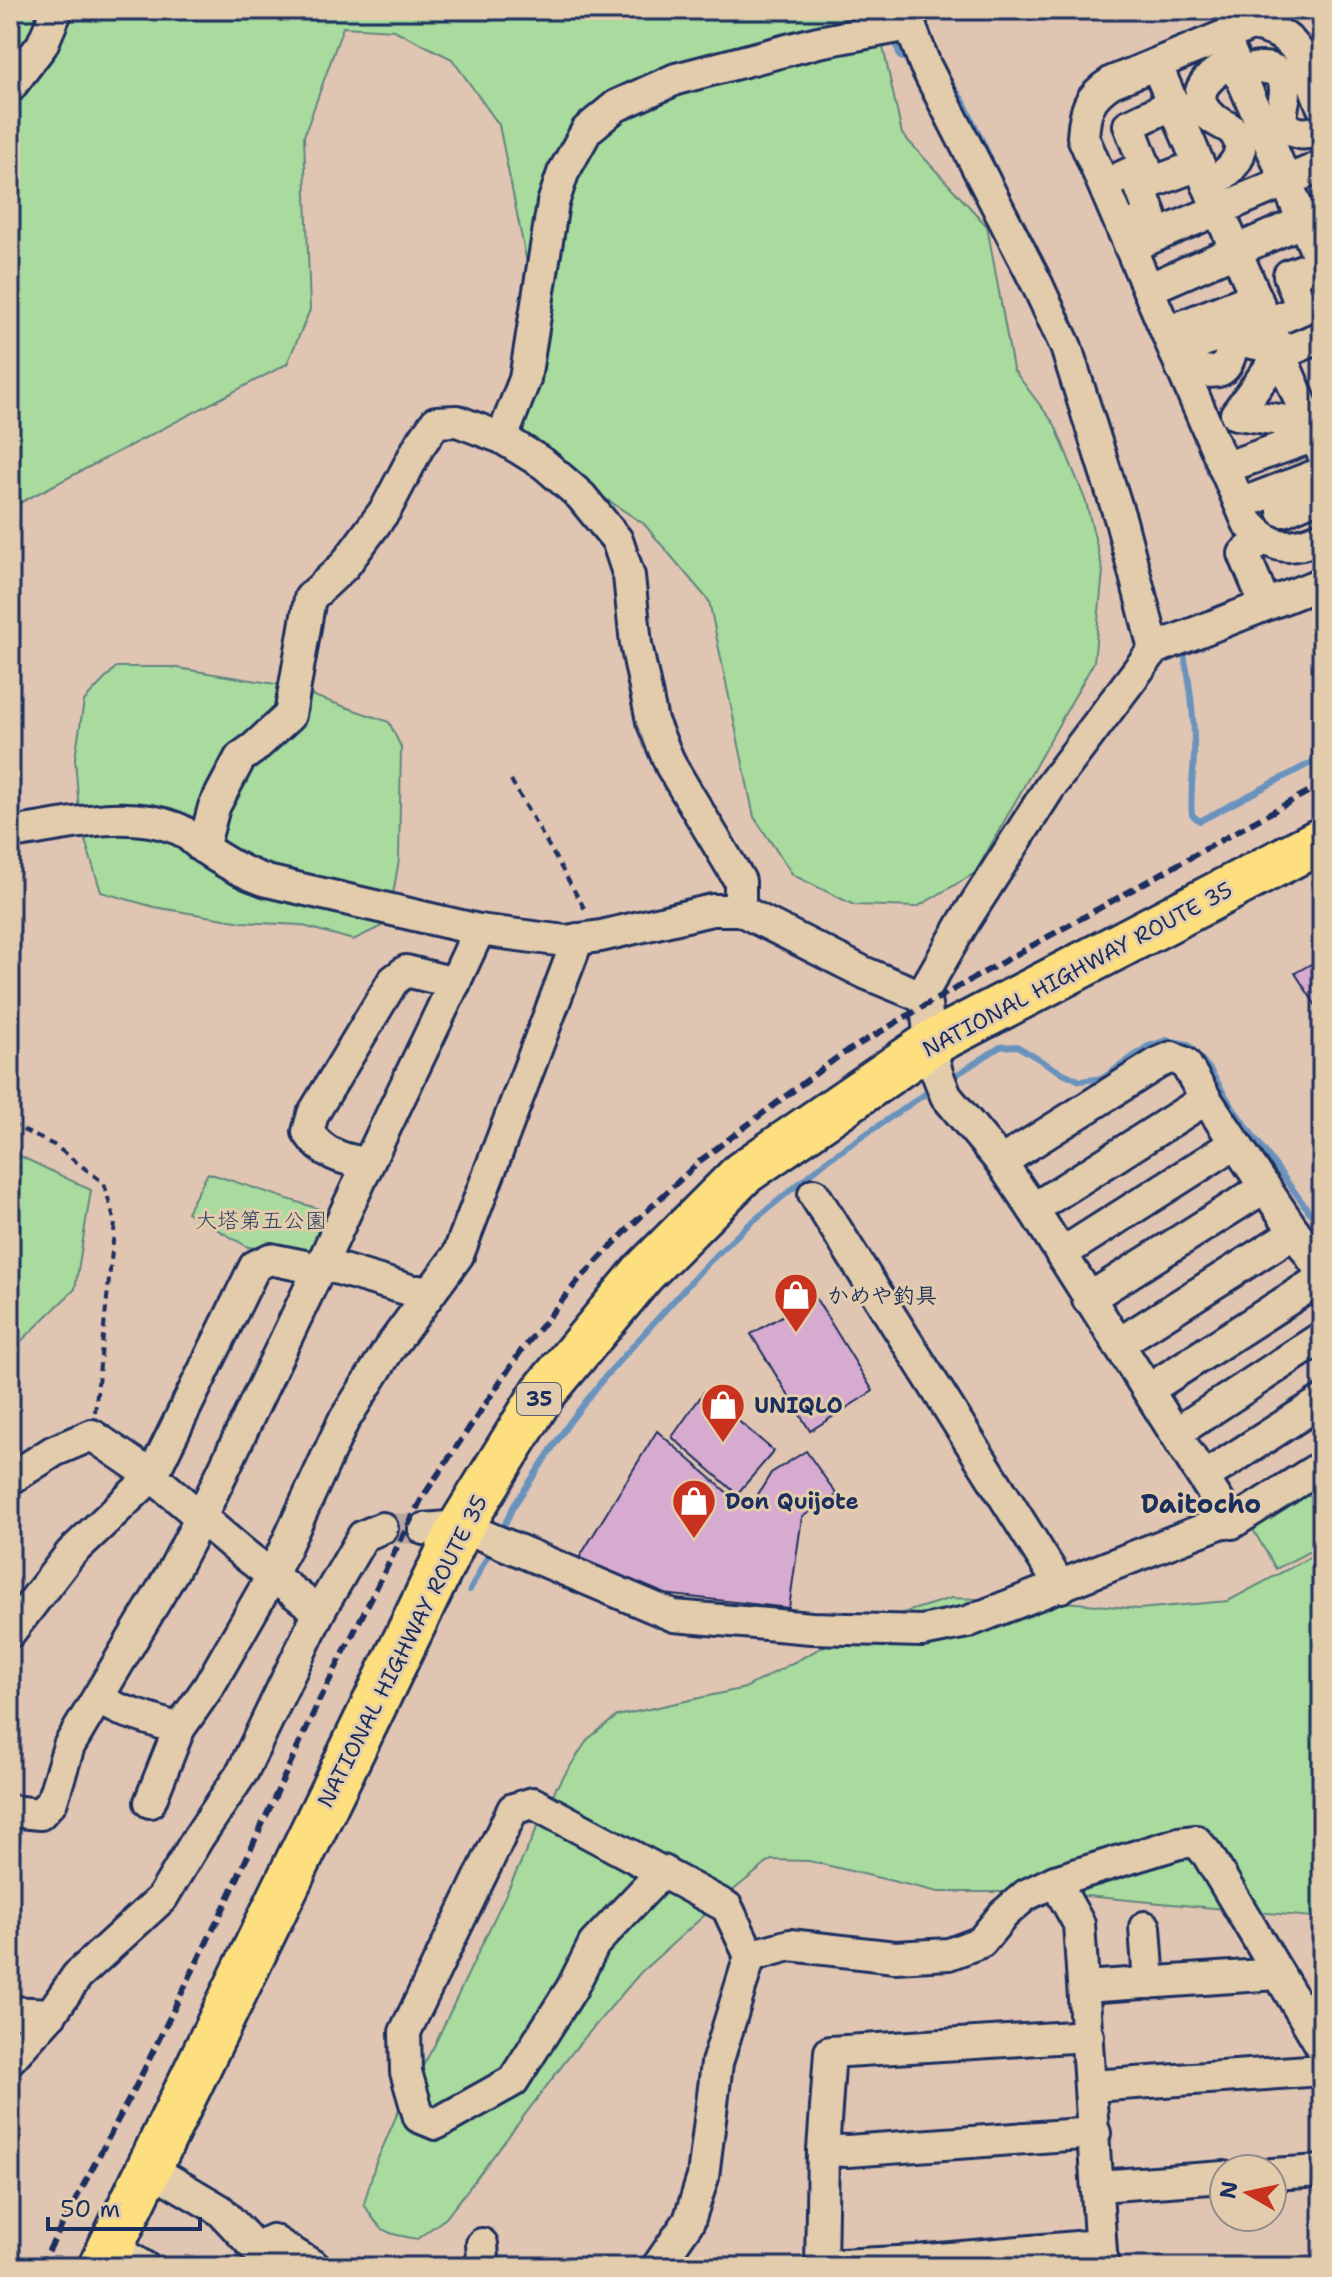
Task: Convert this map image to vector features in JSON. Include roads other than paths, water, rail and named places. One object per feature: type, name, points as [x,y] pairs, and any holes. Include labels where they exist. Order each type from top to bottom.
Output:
[{"type":"highway","name":"NATIONAL HIGHWAY ROUTE 35","points":[[118,2260],[149,2168],[442,1527],[543,1393],[643,1273],[743,1173],[938,1071],[1322,840]]},
{"type":"street","points":[[10,87],[42,45],[57,10]]},
{"type":"street","points":[[502,438],[525,379],[553,203],[563,173],[587,130],[616,106],[676,79],[911,17],[925,65],[1066,347],[1121,521],[1154,649]]},
{"type":"street","points":[[1126,238],[1171,216],[1233,168],[1239,146],[1236,136],[1230,128],[1206,112],[1202,92],[1210,74],[1232,57],[1251,25],[1270,27],[1288,38],[1301,54],[1322,106]]},
{"type":"street","points":[[1174,351],[1217,371],[1224,370],[1229,365],[1232,347],[1302,309],[1289,275],[1322,264],[1312,217],[1286,181],[1232,57]]},
{"type":"street","points":[[1322,130],[1296,133],[1282,123],[1283,83],[1273,70],[1264,66],[1252,67],[1232,57],[1156,64],[1112,82],[1095,92],[1085,116],[1083,137],[1248,523],[1263,538],[1282,546],[1299,546],[1303,509],[1322,473]]},
{"type":"street","points":[[1156,64],[1269,328],[1315,424]]},
{"type":"street","points":[[1104,185],[1145,166],[1129,125],[1173,104]]},
{"type":"street","points":[[1126,238],[1151,216],[1140,187],[1286,181],[1322,166]]},
{"type":"street","points":[[1148,289],[1312,217]]},
{"type":"street","points":[[1174,351],[1207,327],[1269,328],[1322,337]]},
{"type":"street","points":[[1269,328],[1236,414],[1315,424]]},
{"type":"street","points":[[203,848],[214,807],[240,758],[290,715],[310,598],[344,566],[386,509],[419,446],[436,422],[457,421],[502,438],[544,464],[581,496],[617,540],[629,576],[636,644],[652,721],[671,766],[740,881],[740,910]]},
{"type":"street","points":[[1224,468],[1274,450],[1315,424]]},
{"type":"street","points":[[1274,450],[1303,509]]},
{"type":"street","points":[[1240,504],[1303,509]]},
{"type":"street","points":[[1263,538],[1244,554],[1265,604]]},
{"type":"street","points":[[921,996],[965,920],[1050,787],[1154,649],[1322,583]]},
{"type":"street","points":[[10,833],[140,818],[179,829],[203,848],[245,873],[267,881],[479,930],[565,941],[712,910],[740,910],[865,973],[921,996],[926,1005],[938,1071],[1033,1209],[1232,1523],[1322,1466]]},
{"type":"street","points":[[10,1811],[40,1814],[52,1801],[69,1746],[173,1571],[201,1517],[479,930]]},
{"type":"street","points":[[150,1802],[179,1729],[209,1686],[272,1576],[343,1422],[389,1349],[458,1255],[590,938]]},
{"type":"street","points":[[367,1163],[346,1160],[318,1147],[308,1132],[313,1114],[393,981],[406,971],[455,983]]},
{"type":"street","points":[[1001,1162],[1172,1057],[1185,1063],[1234,1144],[1295,1232],[1322,1276],[1148,1390]]},
{"type":"street","points":[[1033,1209],[1206,1099]]},
{"type":"street","points":[[1061,1254],[1234,1144]]},
{"type":"street","points":[[1088,1299],[1265,1187]]},
{"type":"street","points":[[814,1194],[1061,1587]]},
{"type":"street","points":[[1118,1344],[1295,1232]]},
{"type":"street","points":[[10,1632],[71,1553],[152,1476],[255,1266],[270,1259],[320,1266],[413,1291],[431,1291]]},
{"type":"street","points":[[1176,1433],[1322,1337]]},
{"type":"street","points":[[1204,1477],[1322,1401]]},
{"type":"street","points":[[10,1479],[54,1451],[92,1435],[152,1476],[319,1612]]},
{"type":"street","points":[[442,1527],[674,1616],[811,1628],[922,1631],[967,1622],[1230,1519]]},
{"type":"street","points":[[10,2059],[51,2014],[77,1976],[162,1898],[243,1771],[319,1612],[363,1536],[382,1528]]},
{"type":"street","points":[[98,1699],[179,1729]]},
{"type":"street","points":[[657,2267],[689,2221],[703,2177],[717,2063],[750,1956],[727,1907],[663,1871],[533,1803],[513,1809],[405,2032],[406,2072],[419,2117],[436,2124],[513,2081],[572,1988],[594,1944],[663,1871]]},
{"type":"street","points":[[750,1956],[790,1945],[895,1957],[949,1954],[981,1942],[1004,1914],[1026,1895],[1055,1881],[1179,1843],[1196,1841],[1208,1855],[1322,2047]]},
{"type":"street","points":[[1055,1881],[1079,1924],[1084,1987],[1088,2036],[1092,2086],[1101,2256],[821,2266],[823,2150],[830,2052],[1088,2036]]},
{"type":"street","points":[[1145,1927],[1149,1983]]},
{"type":"street","points":[[1084,1987],[1277,1974]]},
{"type":"street","points":[[10,2012],[51,2014]]},
{"type":"street","points":[[1092,2086],[1322,2070]]},
{"type":"street","points":[[823,2150],[848,2151],[1095,2133]]},
{"type":"street","points":[[149,2168],[220,2210],[265,2258],[283,2267]]},
{"type":"street","points":[[1288,2173],[1322,2171]]},
{"type":"street","points":[[1098,2186],[1208,2178]]},
{"type":"street","points":[[255,2246],[272,2240],[315,2267]]},
{"type":"waterway","points":[[894,37],[900,57],[915,60]]},
{"type":"waterway","points":[[948,79],[964,102],[1017,215]]},
{"type":"waterway","points":[[1114,450],[1120,474]]},
{"type":"waterway","points":[[1184,654],[1194,731],[1192,815],[1200,821],[1322,757]]},
{"type":"waterway","points":[[950,1079],[1000,1047],[1017,1046],[1080,1081],[1103,1078],[1148,1046],[1167,1040],[1188,1044],[1209,1068],[1233,1108],[1322,1229]]},
{"type":"waterway","points":[[504,1526],[513,1507],[569,1423],[604,1378],[705,1266],[747,1226],[829,1159],[934,1088]]},
{"type":"waterway","points":[[470,1590],[488,1555]]},
{"type":"tunnel","points":[[382,1528],[424,1529]]},
{"type":"railway","points":[[40,2267],[137,2084],[226,1903],[319,1701],[422,1498],[521,1351],[577,1282],[701,1160],[839,1056],[1322,784]]},
{"type":"place","name":"かめや釣具","points":[[796,1334]]},
{"type":"place","name":"UNIQLO","points":[[723,1444]]},
{"type":"place","name":"Don Quijote","points":[[694,1540]]},
{"type":"district","name":"Daitocho","points":[[1201,1504]]},
{"type":"park label","name":"大塔第五公園","points":[[261,1220]]}]
